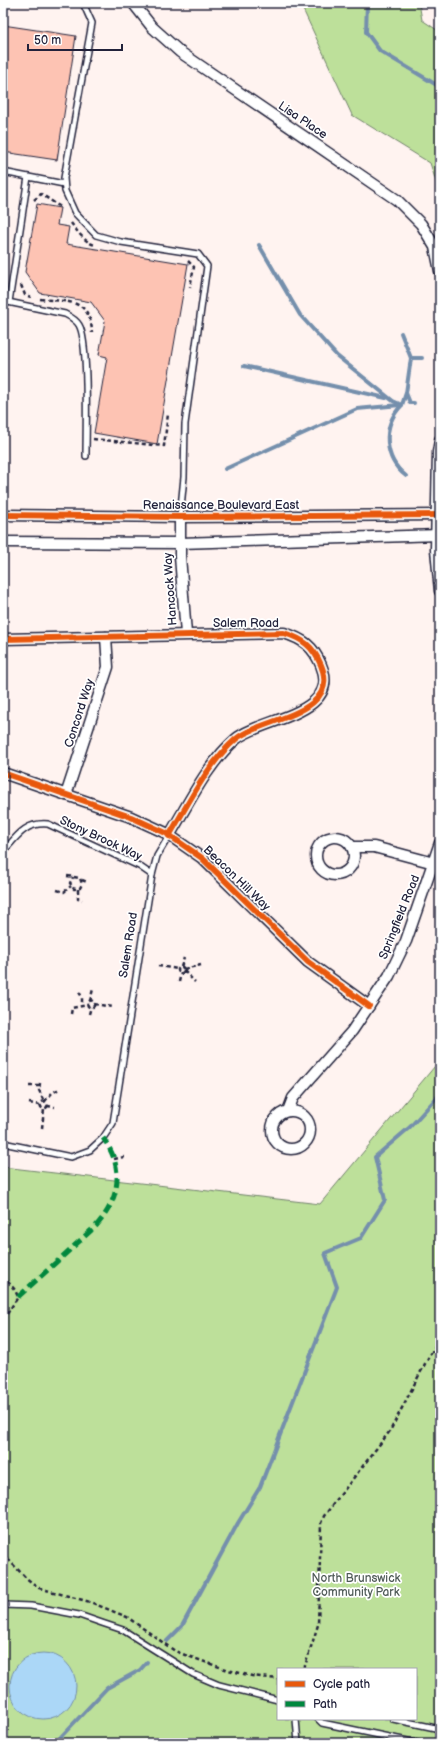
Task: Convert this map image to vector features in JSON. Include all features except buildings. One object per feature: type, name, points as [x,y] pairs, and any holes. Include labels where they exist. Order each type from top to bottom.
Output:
[{"type":"street","name":"Lisa Place","points":[[133,3],[152,27],[180,52],[397,200],[421,224],[432,241],[435,247],[440,271]]},
{"type":"street","points":[[440,440],[438,452],[439,515],[436,550],[440,591]]},
{"type":"street","name":"Renaissance Boulevard East","points":[[3,515],[180,517],[439,515]]},
{"type":"street","name":"Hancock Way","points":[[180,517],[180,543],[186,634]]},
{"type":"street","points":[[3,542],[180,543],[438,535]]},
{"type":"street","name":"Salem Road","points":[[4,641],[186,634],[284,633],[299,638],[310,645],[318,657],[323,670],[324,683],[320,695],[310,705],[298,713],[254,728],[237,739],[218,759],[199,786],[169,836]]},
{"type":"street","name":"Concord Way","points":[[66,795],[108,667],[106,637]]},
{"type":"street","name":"Beacon Hill Way","points":[[3,773],[131,817],[169,836],[202,858],[308,962],[369,1006]]},
{"type":"street","name":"Springfield Road","points":[[288,1111],[293,1098],[302,1085],[352,1031],[390,976],[406,941],[440,843]]},
{"type":"street","points":[[352,847],[374,847],[434,862]]},
{"type":"lane","points":[[83,3],[92,23],[72,131],[64,184],[65,192],[75,213],[96,234],[121,242],[198,254],[208,266],[185,424],[184,477],[180,517]]},
{"type":"lane","points":[[3,172],[64,184]]},
{"type":"lane","points":[[9,302],[28,177]]},
{"type":"lane","points":[[3,301],[65,314],[74,319],[80,326],[84,347],[86,456]]},
{"type":"lane","name":"Stony Brook Way","points":[[3,852],[19,833],[30,825],[39,823],[48,824],[139,866],[152,875]]},
{"type":"lane","name":"Salem Road","points":[[3,1143],[70,1157],[90,1150],[103,1138],[113,1123],[152,875],[157,856],[169,836]]},
{"type":"lane","points":[[3,1605],[31,1606],[79,1615],[102,1622],[128,1634],[192,1674],[219,1685],[277,1700]]},
{"type":"lane","points":[[296,1720],[298,1743]]},
{"type":"lane","points":[[319,1720],[322,1723],[417,1743]]},
{"type":"lane","points":[[398,1720],[440,1729]]},
{"type":"path","points":[[33,206],[34,199],[41,194],[58,204],[64,212]]},
{"type":"path","points":[[68,217],[77,232],[93,245],[100,246]]},
{"type":"path","points":[[181,260],[188,261],[194,267],[190,287]]},
{"type":"path","points":[[21,281],[21,287],[26,295],[75,303],[85,309],[92,320],[92,336]]},
{"type":"path","points":[[92,432],[93,439],[164,446],[168,414]]},
{"type":"path","points":[[67,876],[73,878],[79,877],[87,882]]},
{"type":"path","points":[[57,890],[64,892],[71,886],[70,883],[73,878]]},
{"type":"path","points":[[82,880],[82,884],[78,889],[78,899],[82,900]]},
{"type":"path","points":[[71,886],[74,889],[78,889]]},
{"type":"path","points":[[180,968],[184,958]]},
{"type":"path","points":[[183,971],[201,965]]},
{"type":"path","points":[[158,966],[180,968],[195,982]]},
{"type":"path","points":[[180,968],[183,971]]},
{"type":"path","points":[[179,982],[183,971]]},
{"type":"path","points":[[88,1005],[93,989]]},
{"type":"path","points":[[79,992],[82,997],[82,1006]]},
{"type":"path","points":[[90,1001],[94,1004],[113,1007]]},
{"type":"path","points":[[89,1014],[91,1007],[94,1004]]},
{"type":"path","points":[[71,1014],[72,1008],[88,1005],[91,1007]]},
{"type":"path","points":[[29,1086],[40,1085],[44,1102],[47,1106],[55,1107]]},
{"type":"path","points":[[40,1105],[52,1093],[59,1089]]},
{"type":"path","points":[[29,1103],[40,1105],[44,1109]]},
{"type":"path","points":[[42,1128],[44,1109],[47,1106]]},
{"type":"path","points":[[114,1159],[124,1157]]},
{"type":"path","points":[[3,1276],[15,1290],[18,1297],[3,1320]]},
{"type":"path","points":[[304,1668],[318,1624],[321,1523],[324,1516],[390,1431],[428,1358],[440,1340]]},
{"type":"path","points":[[3,1554],[26,1578],[39,1588],[90,1602],[127,1617],[175,1651],[185,1656],[234,1672],[277,1679]]},
{"type":"green space","points":[[300,3],[419,3],[422,20],[440,32],[440,194],[430,163],[352,115]]},
{"type":"green space","name":"North Brunswick Community Park","points":[[440,1060],[440,1743],[3,1743],[3,1167],[320,1204]]},
{"type":"water","points":[[43,1653],[56,1656],[66,1663],[73,1673],[76,1686],[73,1699],[66,1709],[56,1716],[43,1719],[30,1716],[20,1709],[13,1699],[10,1686],[13,1673],[20,1663],[30,1656]]},
{"type":"waterway","points":[[367,3],[366,32],[380,51],[440,87]]},
{"type":"waterway","points":[[259,245],[300,315],[337,356],[393,401],[402,405],[406,393],[411,358],[422,358]]},
{"type":"waterway","points":[[401,333],[411,358]]},
{"type":"waterway","points":[[244,366],[386,398]]},
{"type":"waterway","points":[[406,393],[410,403],[414,403]]},
{"type":"waterway","points":[[225,469],[357,409],[400,405]]},
{"type":"waterway","points":[[402,405],[395,413],[391,423],[388,432],[388,442],[393,461],[406,476]]},
{"type":"waterway","points":[[167,1641],[182,1626],[238,1523],[260,1487],[337,1287],[325,1253],[361,1238],[385,1200],[375,1157],[410,1127],[440,1094]]},
{"type":"waterway","points":[[55,1743],[107,1688],[140,1670],[147,1662]]},
{"type":"marked path","points":[[18,1297],[96,1226],[110,1205],[115,1194],[117,1172],[115,1161],[103,1138]]},
{"type":"cycle path","points":[[3,515],[180,517],[440,515]]},
{"type":"cycle path","points":[[3,639],[284,633],[297,638],[311,648],[321,665],[324,682],[320,695],[310,705],[296,713],[248,732],[236,739],[207,772],[169,836]]},
{"type":"cycle path","points":[[3,773],[131,817],[166,833],[202,858],[308,962],[369,1006]]}]
